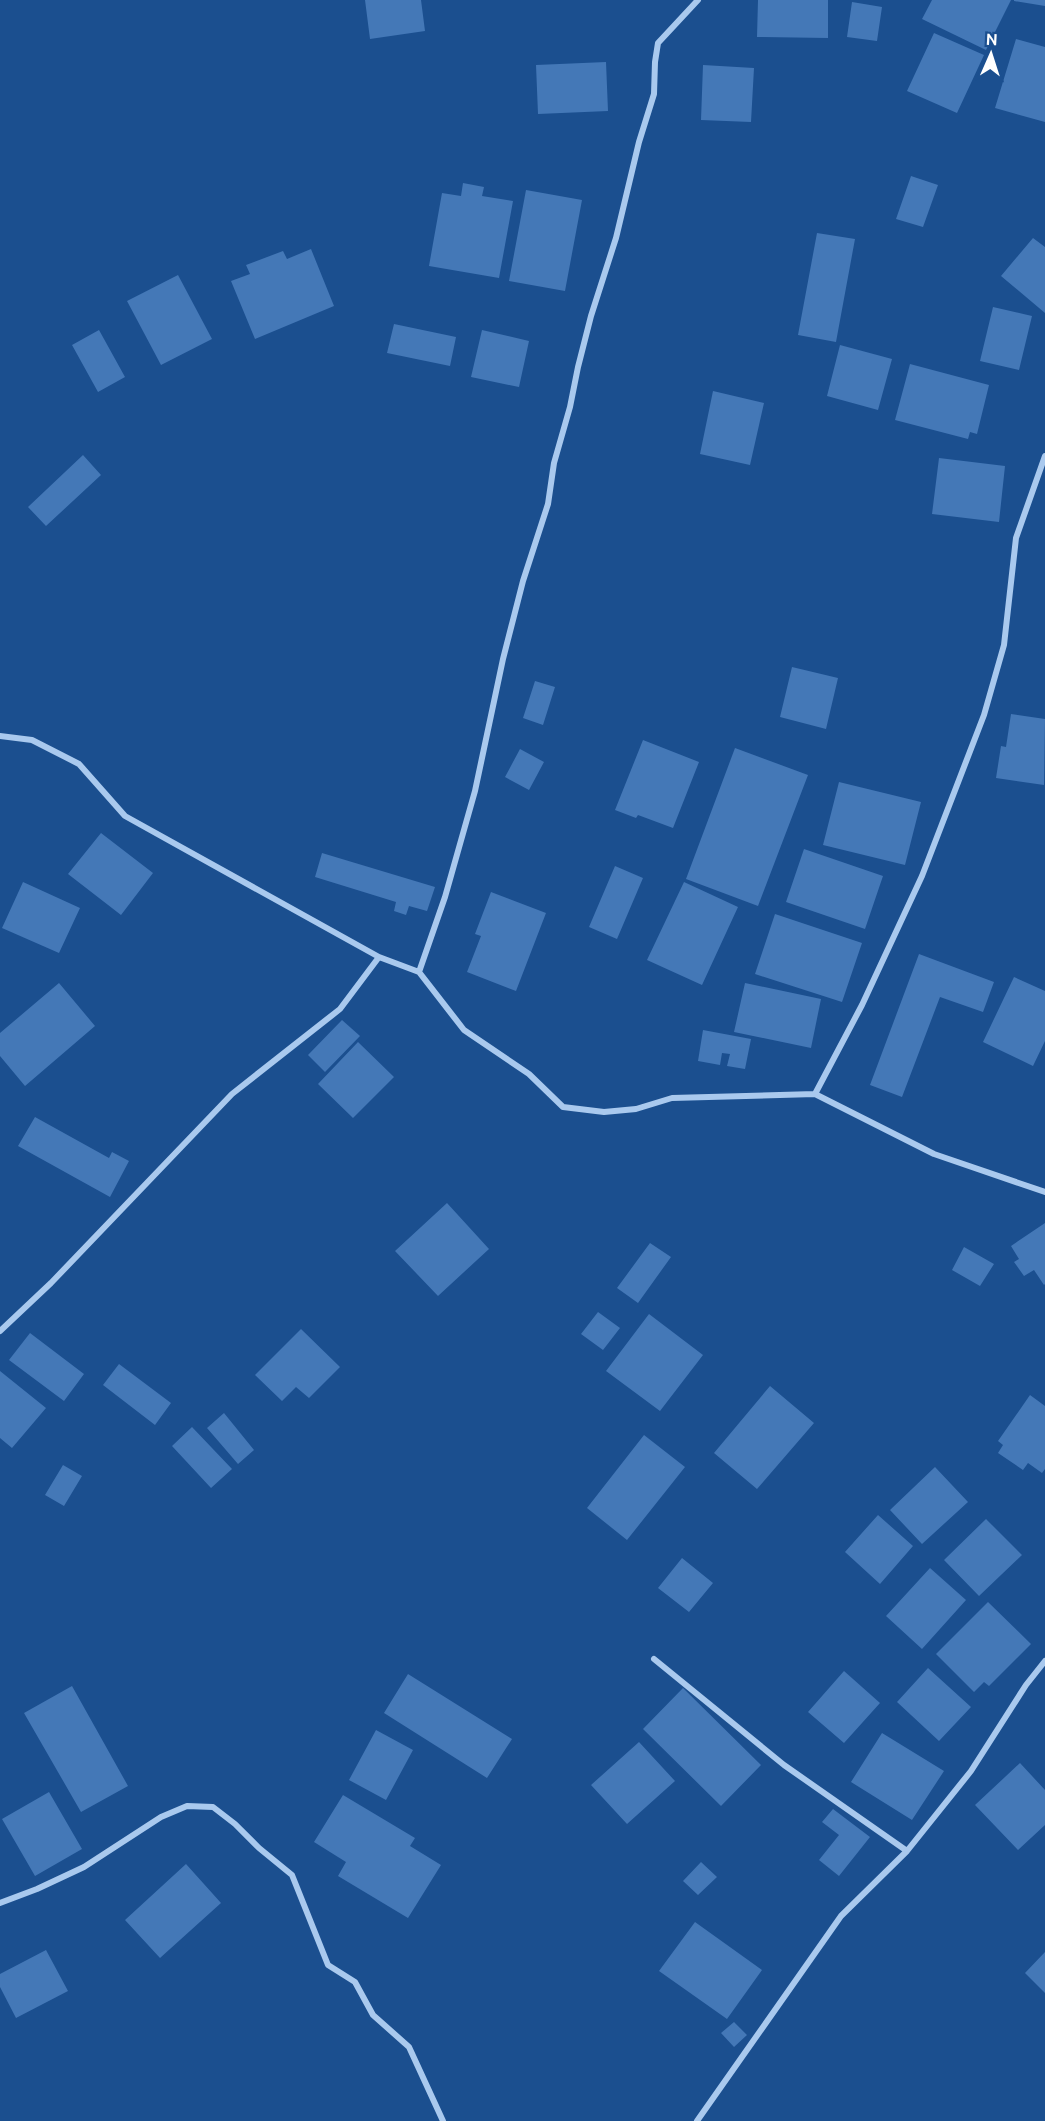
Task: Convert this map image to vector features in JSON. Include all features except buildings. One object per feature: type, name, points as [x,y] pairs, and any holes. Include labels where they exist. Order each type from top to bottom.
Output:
[{"type":"street","points":[[419,972],[445,897],[475,790],[503,659],[523,581],[548,504],[554,463],[570,407],[591,316],[616,238],[639,142],[654,94],[658,43],[698,0]]},
{"type":"street","points":[[815,1094],[862,1005],[922,876],[984,716],[1004,645],[1016,537],[1045,456]]},
{"type":"street","points":[[0,736],[32,740],[79,764],[125,816],[380,957],[419,972],[464,1030],[529,1074],[563,1107],[604,1112],[636,1109],[672,1098],[815,1094],[934,1154],[1045,1191]]},
{"type":"street","points":[[0,1331],[51,1283],[232,1094],[340,1009],[380,957]]},
{"type":"street","points":[[654,1659],[784,1765],[907,1851]]},
{"type":"street","points":[[697,2121],[841,1916],[907,1851],[971,1771],[1045,1661]]},
{"type":"street","points":[[0,1903],[38,1889],[84,1867],[161,1817],[187,1806],[213,1807],[292,1875],[328,1965],[355,1982],[374,2015],[410,2047],[443,2121]]}]
